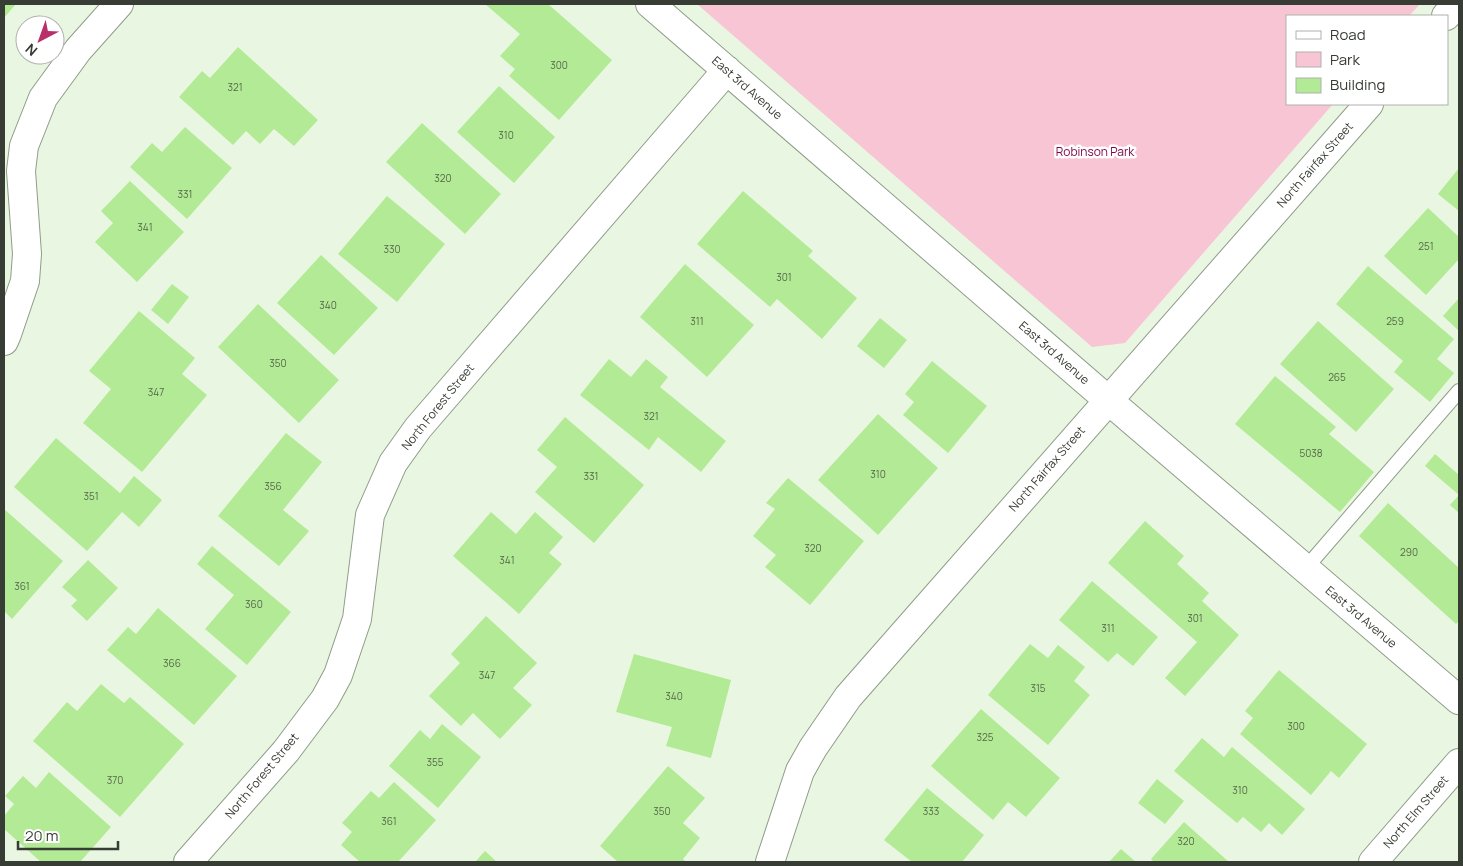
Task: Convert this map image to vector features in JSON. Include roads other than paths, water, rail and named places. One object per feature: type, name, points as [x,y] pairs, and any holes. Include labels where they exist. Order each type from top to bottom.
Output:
[{"type":"street","points":[[4,341],[8,334],[24,281],[27,254],[21,171],[24,146],[43,98],[78,50],[119,4]]},
{"type":"street","name":"East 3rd Avenue","points":[[650,4],[1459,700]]},
{"type":"street","points":[[1447,15],[1457,4]]},
{"type":"street","name":"North Forest Street","points":[[188,862],[286,751],[325,699],[338,675],[357,619],[370,515],[393,463],[418,428],[727,70]]},
{"type":"street","name":"North Fairfax Street","points":[[770,862],[800,771],[813,748],[848,698],[1368,105]]},
{"type":"street","name":"North Elm Street","points":[[1372,862],[1459,763]]},
{"type":"lane","points":[[1305,569],[1459,391]]},
{"type":"park label","name":"Robinson Park","points":[[1095,152]]}]
